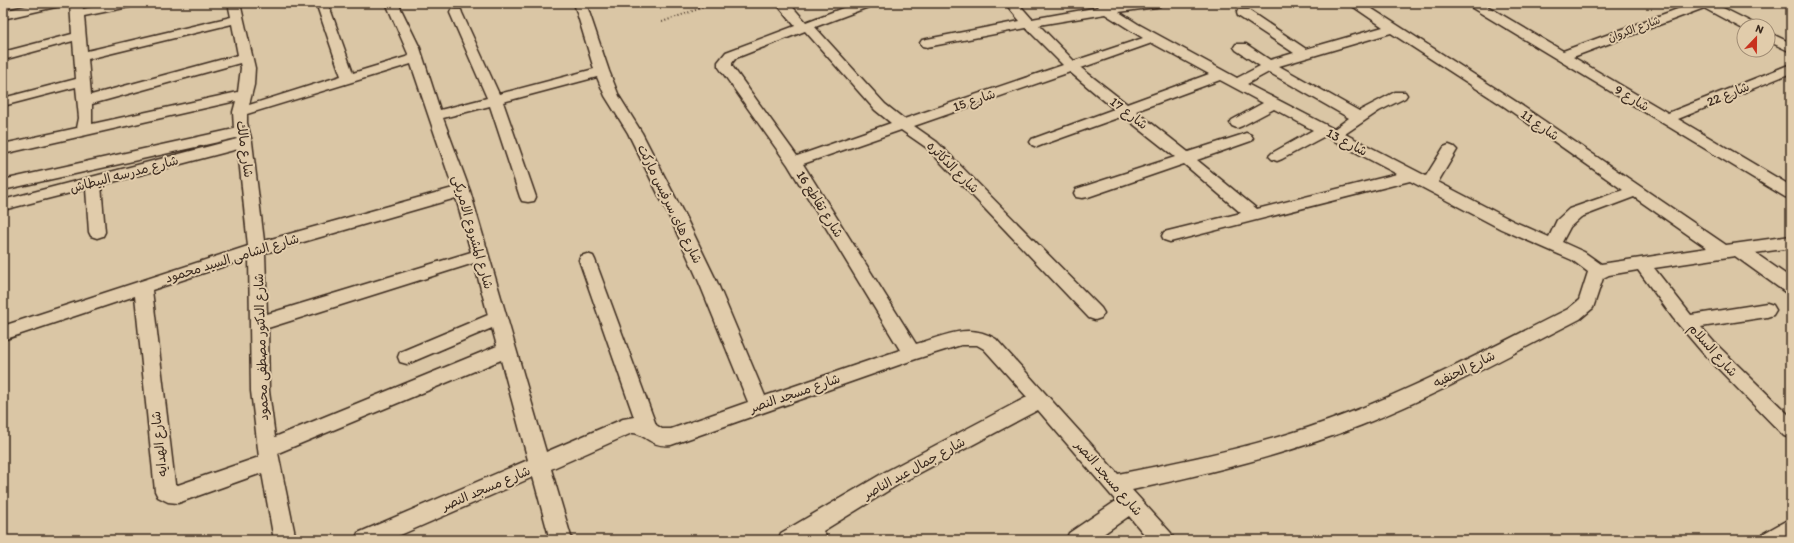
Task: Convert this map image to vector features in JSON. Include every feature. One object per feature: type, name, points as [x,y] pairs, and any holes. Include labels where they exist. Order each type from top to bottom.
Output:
[{"type":"street","points":[[3,15],[56,3]]},
{"type":"street","points":[[84,131],[86,118],[85,101],[76,9],[130,3]]},
{"type":"street","name":"شارع مالك","points":[[234,3],[248,68],[248,85],[240,112],[257,249]]},
{"type":"street","points":[[322,3],[348,78]]},
{"type":"street","name":"شارع المشروع الامريكى","points":[[392,3],[413,48],[435,116],[462,191],[560,540]]},
{"type":"street","name":"شارع هاى سرفيس ماركت","points":[[580,3],[602,71],[612,96],[635,134],[679,220],[708,282],[759,406]]},
{"type":"street","name":"شارع الدكاتره","points":[[782,3],[875,102],[890,116],[932,145],[1095,313]]},
{"type":"street","points":[[805,26],[867,3]]},
{"type":"street","name":"شارع 17","points":[[1011,3],[1071,66],[1124,110],[1186,158],[1254,215]]},
{"type":"street","points":[[926,43],[1030,24],[1083,13],[1105,6],[1156,3]]},
{"type":"street","name":"شارع 11","points":[[1354,3],[1510,104],[1636,191],[1791,288]]},
{"type":"street","name":"شارع 9","points":[[1473,3],[1791,193]]},
{"type":"street","points":[[1704,3],[1736,20]]},
{"type":"street","name":"شارع الكروان","points":[[1562,56],[1704,3]]},
{"type":"street","name":"شارع 13","points":[[1105,6],[1154,38],[1237,84],[1410,176],[1522,232],[1578,256],[1598,271]]},
{"type":"street","points":[[456,13],[495,100],[528,197]]},
{"type":"street","points":[[1243,13],[1304,54]]},
{"type":"street","points":[[80,57],[237,19]]},
{"type":"street","name":"شارع تقاطع 16","points":[[805,26],[737,52],[727,58],[725,66],[794,162],[912,353]]},
{"type":"street","points":[[1237,84],[1269,66],[1304,54],[1394,28]]},
{"type":"street","points":[[3,56],[78,36]]},
{"type":"street","name":"شارع 15","points":[[794,162],[1154,38]]},
{"type":"street","points":[[1776,40],[1791,48]]},
{"type":"street","points":[[1241,47],[1269,66],[1358,117]]},
{"type":"street","points":[[85,101],[245,57]]},
{"type":"street","points":[[240,112],[416,58]]},
{"type":"street","points":[[435,116],[602,71]]},
{"type":"street","points":[[1785,71],[1791,80]]},
{"type":"street","name":"شارع 22","points":[[1666,119],[1785,71]]},
{"type":"street","points":[[1037,142],[1222,75]]},
{"type":"street","points":[[3,102],[83,81]]},
{"type":"street","points":[[3,149],[244,95]]},
{"type":"street","points":[[1277,156],[1330,133],[1378,105],[1400,95]]},
{"type":"street","points":[[1237,123],[1274,103]]},
{"type":"street","points":[[3,184],[244,137]]},
{"type":"street","name":"شارع مدرسه البيطاش","points":[[3,205],[93,182],[244,137]]},
{"type":"street","points":[[1082,193],[1246,138]]},
{"type":"street","points":[[1428,185],[1449,150]]},
{"type":"street","points":[[1170,236],[1410,176]]},
{"type":"street","points":[[93,182],[97,232]]},
{"type":"street","name":"شارع الشامى السيد محمود","points":[[3,333],[257,249],[462,191]]},
{"type":"street","points":[[1553,245],[1564,224],[1576,213],[1636,191]]},
{"type":"street","points":[[1598,271],[1791,242]]},
{"type":"street","name":"شارع الدكتور مصطفى محمود","points":[[257,249],[260,391],[268,456],[285,540]]},
{"type":"street","points":[[258,324],[480,255]]},
{"type":"street","points":[[587,260],[648,427]]},
{"type":"street","name":"شارع السلام","points":[[1642,264],[1687,322],[1724,364],[1791,430]]},
{"type":"street","name":"شارع الحنفيه","points":[[1115,484],[1177,471],[1273,447],[1322,432],[1384,407],[1574,314],[1587,303],[1590,296],[1592,279],[1598,271]]},
{"type":"street","name":"شارع الهدايه","points":[[143,286],[165,491],[168,493],[178,494],[268,456]]},
{"type":"street","points":[[1687,322],[1767,310]]},
{"type":"street","points":[[406,357],[498,318]]},
{"type":"street","name":"شارع مسجد النصر","points":[[366,540],[539,466],[630,425],[640,424],[648,427],[656,437],[665,438],[912,353],[967,337],[980,338],[990,344],[1132,503],[1163,540]]},
{"type":"street","points":[[268,456],[507,350]]},
{"type":"street","name":"شارع جمال عبد الناصر","points":[[789,540],[813,534],[892,478],[1040,399]]},
{"type":"street","points":[[1077,540],[1132,503]]},
{"type":"street","points":[[1772,540],[1791,528]]},
{"type":"path","points":[[662,22],[715,3]]}]
